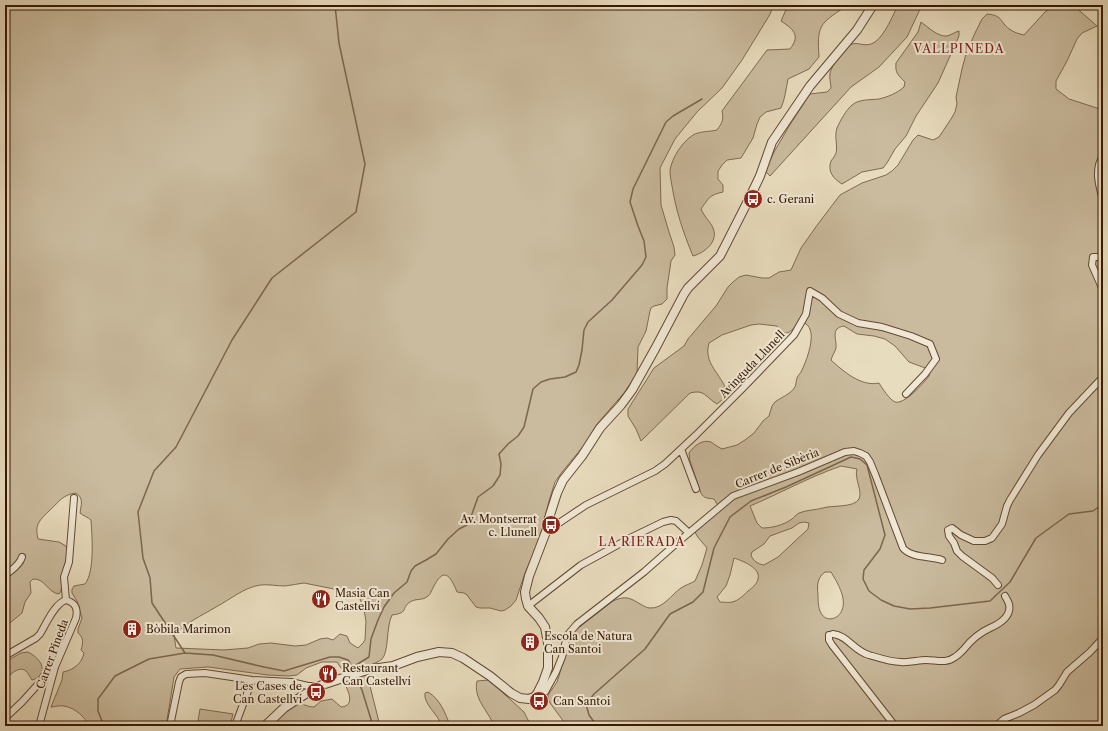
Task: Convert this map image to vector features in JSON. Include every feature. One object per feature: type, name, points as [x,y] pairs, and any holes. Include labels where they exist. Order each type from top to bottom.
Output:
[{"type":"street","points":[[265,726],[278,712],[306,694],[322,686],[361,672],[393,666],[441,652],[447,652],[463,658],[520,698],[529,699],[537,694],[548,668],[548,643],[544,625],[528,606],[526,599],[526,588],[547,529],[557,493],[563,480],[582,456],[600,428],[621,405],[632,390],[688,288],[720,256],[760,176],[772,142],[810,86],[857,30],[873,5]]},
{"type":"street","points":[[1103,156],[1098,170],[1103,200]]},
{"type":"street","points":[[1103,257],[1093,256],[1092,265],[1103,290]]},
{"type":"street","name":"Avinguda Llunell","points":[[547,529],[586,505],[655,471],[681,449],[794,335],[806,314],[810,291],[822,298],[839,314],[858,323],[882,327],[930,344],[936,359],[925,374],[906,394]]},
{"type":"street","points":[[998,585],[993,579],[957,551],[949,536],[948,530],[952,528],[961,535],[974,541],[985,541],[992,538],[1002,524],[1010,500],[1038,455],[1069,413],[1103,377]]},
{"type":"street","points":[[681,449],[696,489]]},
{"type":"street","name":"Carrer de Sibèria","points":[[537,694],[540,695],[545,692],[560,663],[568,636],[576,626],[644,572],[734,496],[798,472],[840,453],[854,451],[863,454],[870,462],[902,548],[915,555],[942,560]]},
{"type":"street","points":[[5,656],[36,638],[57,606],[62,601],[66,600],[64,578],[70,562],[74,498]]},
{"type":"street","points":[[528,606],[581,565],[625,540],[663,522],[671,520],[676,521],[689,533]]},
{"type":"street","points":[[5,576],[19,564],[22,557]]},
{"type":"street","points":[[895,726],[832,645],[829,640],[831,634],[838,634],[842,636],[862,652],[895,662],[927,660],[946,662],[958,655],[981,633],[1004,620],[1009,608],[1009,604],[1005,596]]},
{"type":"street","name":"Carrer Pineda","points":[[39,726],[55,667],[77,614],[77,608],[75,605],[66,600]]},
{"type":"street","points":[[996,726],[1004,719],[1029,708],[1055,690],[1067,672],[1090,652],[1103,638]]},
{"type":"street","points":[[5,718],[55,667]]},
{"type":"street","points":[[170,726],[176,690],[180,678],[190,674],[206,674],[252,680],[297,683],[312,687],[322,686]]},
{"type":"street","points":[[235,726],[252,680]]},
{"type":"street","points":[[297,683],[306,694]]},
{"type":"street","points":[[304,685],[307,689],[306,694]]},
{"type":"shaded area","points":[[5,5],[774,5],[769,16],[742,60],[722,88],[697,112],[675,139],[660,168],[661,205],[675,255],[671,261],[667,299],[662,304],[651,308],[646,331],[638,347],[637,373],[624,393],[597,424],[586,443],[555,482],[539,541],[525,573],[516,600],[511,606],[501,611],[490,608],[476,607],[467,595],[457,592],[449,577],[443,575],[437,581],[426,598],[410,602],[407,604],[403,612],[392,615],[386,651],[382,659],[376,663],[349,672],[341,668],[337,662],[322,662],[306,668],[297,675],[289,676],[268,675],[208,667],[180,669],[174,677],[166,726],[90,726],[82,716],[68,707],[51,707],[62,680],[63,672],[71,670],[77,666],[84,653],[81,650],[83,643],[82,639],[78,633],[82,618],[77,601],[72,593],[72,589],[74,586],[85,584],[88,578],[92,562],[92,535],[91,520],[80,513],[81,499],[76,493],[67,495],[62,499],[42,518],[37,528],[38,539],[59,542],[66,546],[67,557],[64,567],[61,591],[59,594],[55,593],[41,581],[33,579],[30,582],[31,593],[25,602],[22,613],[5,627]],"holes":[[[304,583],[344,591],[359,596],[364,610],[366,621],[365,640],[358,648],[350,643],[347,636],[340,634],[333,640],[327,638],[320,639],[306,645],[295,646],[271,643],[259,644],[248,648],[224,650],[176,648],[174,635],[184,626],[237,594],[254,586],[285,586]]]},
{"type":"shaded area","points":[[788,5],[846,5],[825,22],[819,32],[819,57],[809,69],[788,79],[781,108],[766,112],[760,117],[753,138],[741,158],[727,160],[718,171],[718,179],[723,185],[723,192],[715,194],[701,209],[713,228],[714,238],[706,250],[693,256],[680,221],[674,195],[670,170],[673,160],[681,146],[693,135],[717,130],[722,121],[722,111],[767,50],[790,49],[795,40],[795,36],[792,30],[781,21]]},
{"type":"shaded area","points":[[898,5],[922,5],[907,37],[879,67],[851,87],[770,176],[766,172],[774,152],[810,94],[827,92],[831,88],[830,73],[842,52],[852,44],[869,45],[879,39]]},
{"type":"shaded area","points":[[1056,5],[1073,5],[1097,26],[1082,33],[1077,39],[1056,81],[1056,89],[1069,99],[1103,110],[1103,726],[567,726],[550,703],[548,695],[557,682],[572,633],[613,601],[621,598],[628,598],[647,607],[655,608],[667,601],[683,587],[695,581],[707,548],[695,532],[720,509],[714,499],[702,495],[690,461],[689,453],[693,448],[704,441],[711,442],[722,449],[737,445],[754,433],[769,416],[775,402],[788,394],[795,387],[797,378],[807,359],[811,344],[810,330],[807,325],[802,322],[787,333],[784,333],[777,326],[759,324],[751,325],[722,335],[709,343],[708,357],[710,363],[727,392],[723,399],[717,404],[705,394],[699,392],[690,393],[641,441],[628,416],[628,409],[654,368],[684,346],[688,339],[716,306],[728,287],[739,277],[746,275],[769,278],[779,272],[791,270],[801,248],[840,195],[862,183],[886,175],[892,171],[898,165],[913,140],[918,135],[933,140],[939,137],[955,112],[957,104],[956,97],[966,54],[982,19],[987,14],[996,16],[1008,28],[1014,32],[1024,35],[1045,12]],"holes":[[[844,326],[857,334],[885,339],[895,346],[909,362],[928,369],[930,372],[929,376],[908,397],[899,402],[893,401],[879,383],[872,384],[859,380],[841,369],[831,360],[836,348],[835,334],[837,329]],[[841,466],[857,469],[856,473],[860,496],[856,502],[848,505],[802,512],[789,521],[774,527],[762,528],[757,523],[750,506]],[[799,523],[809,523],[808,529],[778,557],[764,565],[754,561],[751,555],[752,552],[764,544],[770,536],[792,528]],[[734,558],[754,568],[757,572],[757,581],[743,596],[734,601],[720,602],[717,597],[726,586]],[[825,572],[831,572],[842,595],[842,610],[838,616],[832,619],[823,616],[819,609],[818,582],[820,577]]]},
{"type":"shaded area","points":[[921,22],[933,31],[944,36],[948,36],[959,31],[959,36],[938,83],[916,116],[906,136],[895,149],[883,168],[862,172],[842,184],[832,175],[830,169],[831,161],[836,153],[836,135],[838,125],[843,116],[855,103],[886,97],[904,87],[905,82],[898,74],[896,63],[918,32]]},
{"type":"shaded area","points":[[28,652],[40,662],[42,672],[40,675],[32,680],[26,671],[20,669],[15,671],[5,680],[5,662],[21,653]]},
{"type":"shaded area","points":[[367,674],[381,726],[271,726],[292,706],[295,705],[301,704],[314,707],[321,701],[332,699],[341,707],[346,706],[350,700],[348,691],[342,680]]},
{"type":"shaded area","points":[[489,680],[524,712],[531,726],[494,726],[479,699],[476,687],[477,681]]},
{"type":"shaded area","points":[[428,692],[439,703],[450,726],[442,726],[428,705],[425,693]]},
{"type":"shaded area","points":[[200,709],[233,714],[230,726],[198,721]]},
{"type":"waterway","points":[[185,653],[152,603],[150,578],[143,558],[138,512],[154,471],[176,447],[232,340],[272,278],[356,212],[365,164],[339,43],[335,5]]},
{"type":"waterway","points":[[351,665],[356,665],[369,657],[371,639],[384,607],[394,593],[407,582],[411,571],[415,566],[436,554],[448,539],[459,529],[467,525],[478,497],[493,486],[500,475],[501,464],[499,454],[518,436],[524,427],[533,389],[541,382],[565,377],[576,372],[582,350],[584,330],[588,322],[612,300],[642,265],[646,257],[644,241],[630,202],[633,189],[666,122],[673,116],[702,99]]},
{"type":"waterway","points":[[597,726],[589,715],[586,704],[594,694],[645,649],[670,614],[693,602],[703,592],[714,548],[730,517],[751,501],[786,487],[851,457],[860,459],[867,465],[885,535],[880,549],[864,570],[863,579],[869,591],[881,600],[894,606],[910,609],[990,601],[1010,582],[1036,538],[1069,514],[1093,511],[1103,504]]},
{"type":"waterway","points":[[104,726],[98,711],[98,699],[115,676],[149,659],[185,653],[213,655],[284,671],[330,657],[339,657],[348,660],[355,671]]},
{"type":"waterway","points":[[356,677],[362,690],[373,726]]},
{"type":"place","name":"c. Gerani","points":[[753,199]]},
{"type":"place","name":"Av. Montserrat c. Llunell","points":[[551,525]]},
{"type":"place","name":"Masia Can Castellví","points":[[321,599]]},
{"type":"place","name":"Bòbila Marimon","points":[[132,629]]},
{"type":"place","name":"Escola de Natura Can Santoi","points":[[530,642]]},
{"type":"place","name":"Restaurant Can Castellví","points":[[328,674]]},
{"type":"place","name":"Les Cases de Can Castellví","points":[[316,692]]},
{"type":"place","name":"Can Santoi","points":[[539,701]]},
{"type":"district","name":"VALLPINEDA","points":[[959,49]]},
{"type":"district","name":"LA RIERADA","points":[[642,542]]}]
